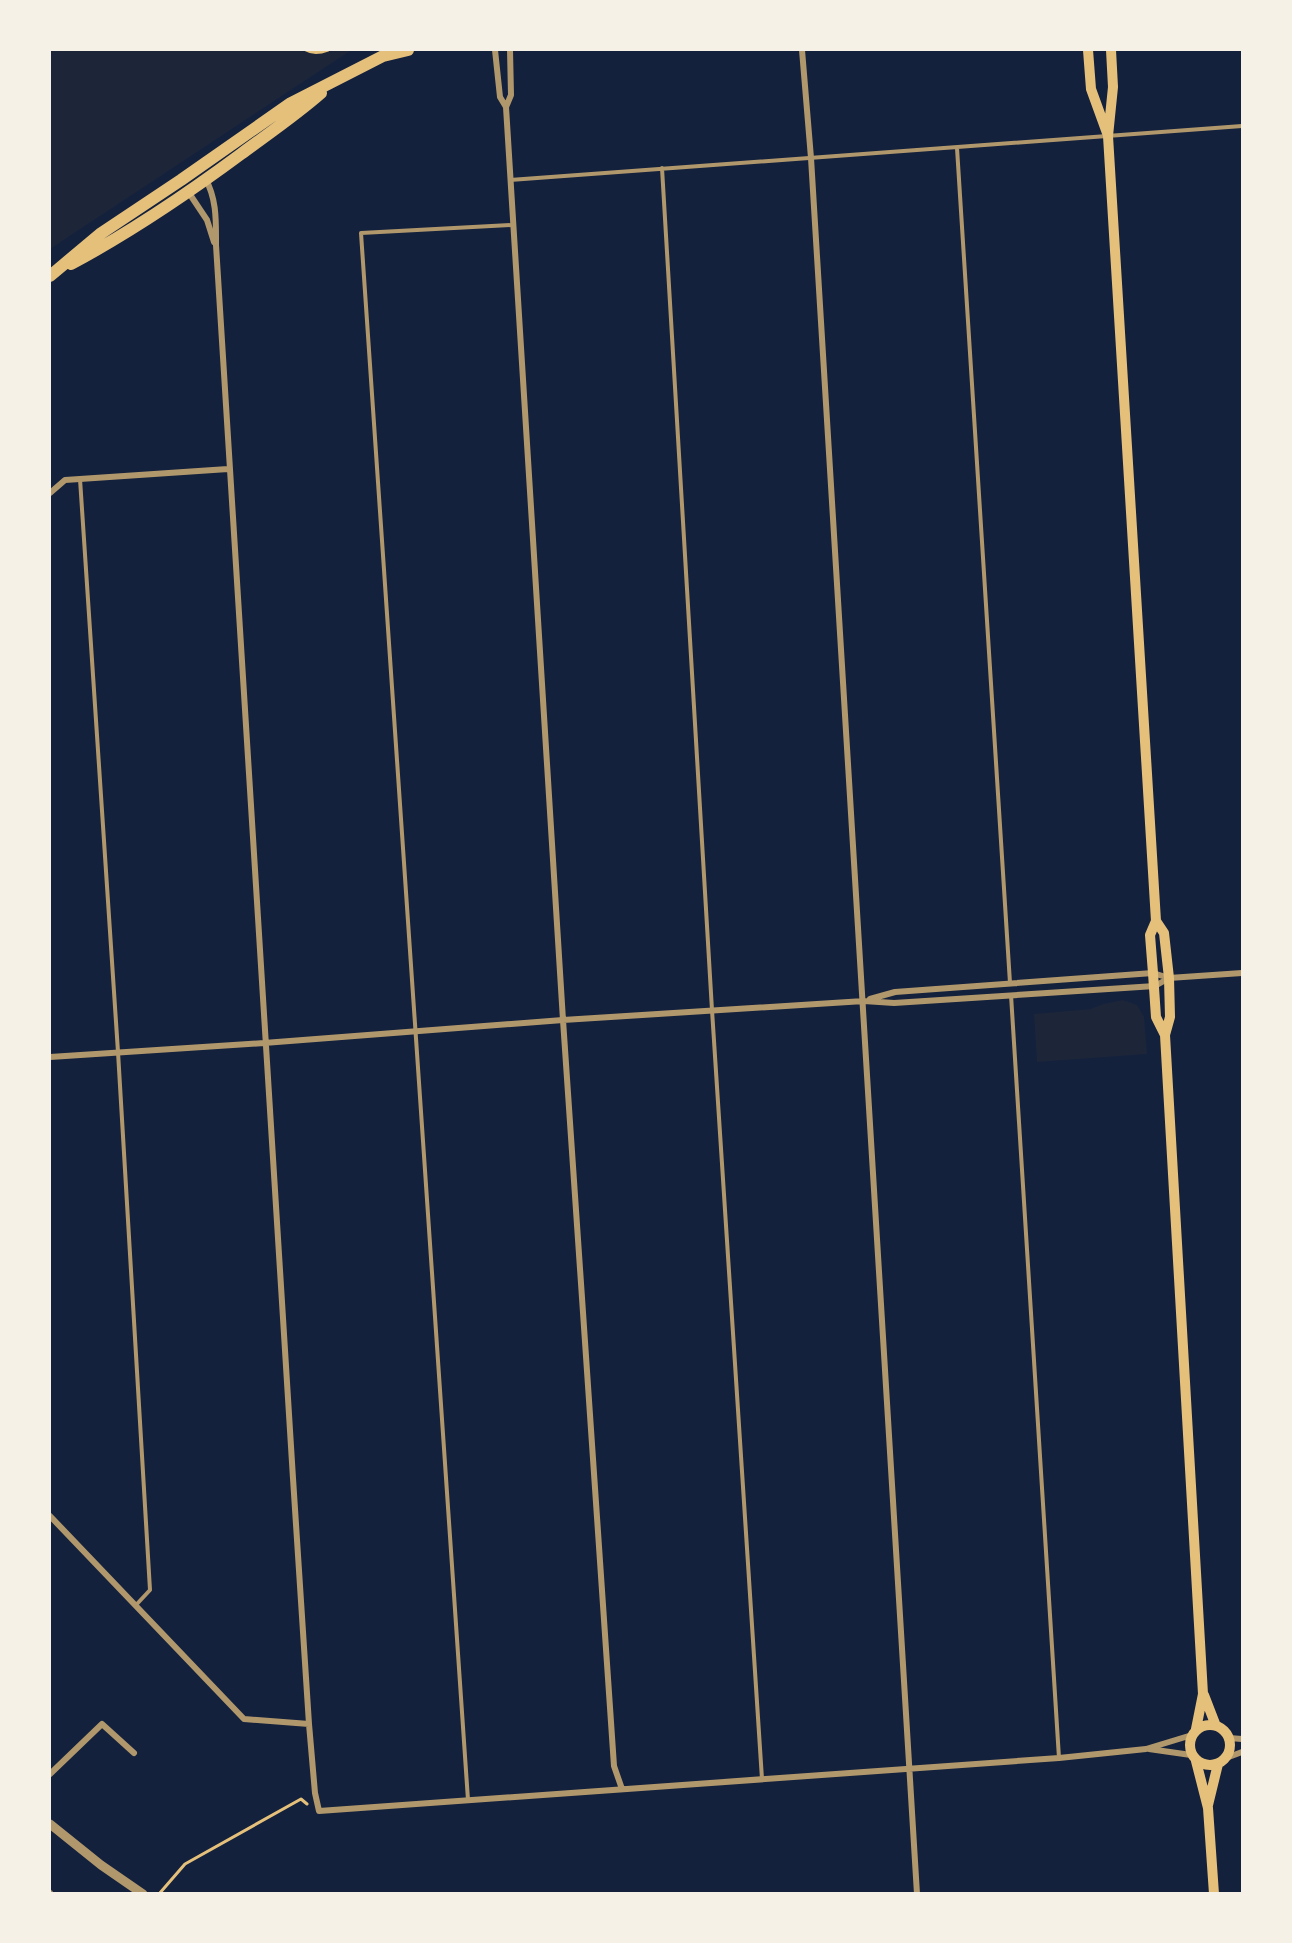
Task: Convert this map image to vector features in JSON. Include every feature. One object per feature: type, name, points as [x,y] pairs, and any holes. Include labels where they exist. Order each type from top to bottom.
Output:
[{"type":"main road","points":[[50,276],[100,234],[291,103],[383,56],[408,50]]},
{"type":"main road","points":[[1088,50],[1091,89],[1108,136]]},
{"type":"main road","points":[[1110,50],[1113,87],[1108,136],[1156,921],[1150,935],[1156,1017],[1165,1035]]},
{"type":"main road","points":[[50,276],[106,245],[189,193],[296,115],[338,78]]},
{"type":"main road","points":[[1156,921],[1164,933],[1169,978],[1170,1017],[1165,1035],[1203,1694],[1194,1732],[1189,1742],[1208,1808],[1214,1893]]},
{"type":"main road","points":[[1203,1694],[1216,1726]]},
{"type":"main road","points":[[1194,1732],[1203,1726],[1216,1726],[1226,1732],[1229,1738],[1230,1746],[1222,1761],[1208,1808]]},
{"type":"main road","points":[[1194,1758],[1203,1765],[1210,1766],[1222,1761]]},
{"type":"street","points":[[495,50],[500,97],[506,107]]},
{"type":"street","points":[[510,50],[511,95],[506,107],[509,180],[563,1020],[614,1766],[622,1789]]},
{"type":"street","points":[[802,50],[811,158],[864,1000],[917,1893]]},
{"type":"street","points":[[197,168],[213,195],[216,215],[228,469],[264,1043],[309,1724],[315,1793],[319,1811],[1059,1758],[1146,1749],[1194,1732]]},
{"type":"street","points":[[181,180],[207,220],[216,245]]},
{"type":"street","points":[[50,494],[65,480],[228,469]]},
{"type":"street","points":[[864,1000],[895,992],[1153,973],[1169,978],[1242,973]]},
{"type":"street","points":[[50,1057],[864,1000],[894,1003],[1155,986],[1169,978]]},
{"type":"street","points":[[50,1516],[244,1719],[309,1724]]},
{"type":"street","points":[[50,1774],[102,1724],[134,1753]]},
{"type":"street","points":[[1229,1738],[1242,1739]]},
{"type":"street","points":[[1146,1749],[1194,1758]]},
{"type":"street","points":[[1222,1761],[1242,1752]]},
{"type":"street","points":[[50,1824],[101,1865],[143,1893]]},
{"type":"lane","points":[[509,180],[1242,126]]},
{"type":"lane","points":[[957,148],[1010,984]]},
{"type":"lane","points":[[662,168],[712,1010],[762,1779]]},
{"type":"lane","points":[[468,1801],[361,233],[512,225]]},
{"type":"lane","points":[[80,479],[118,1052],[150,1590],[135,1606]]},
{"type":"lane","points":[[1011,995],[1059,1758]]},
{"type":"path","points":[[306,50],[321,53],[328,50]]},
{"type":"path","points":[[159,1893],[185,1864],[301,1799],[319,1811]]},
{"type":"shaded area","points":[[50,50],[355,50],[350,51],[50,249]]},
{"type":"shaded area","points":[[1123,1000],[1137,1005],[1144,1017],[1147,1054],[1037,1062],[1034,1014],[1091,1009]]}]
